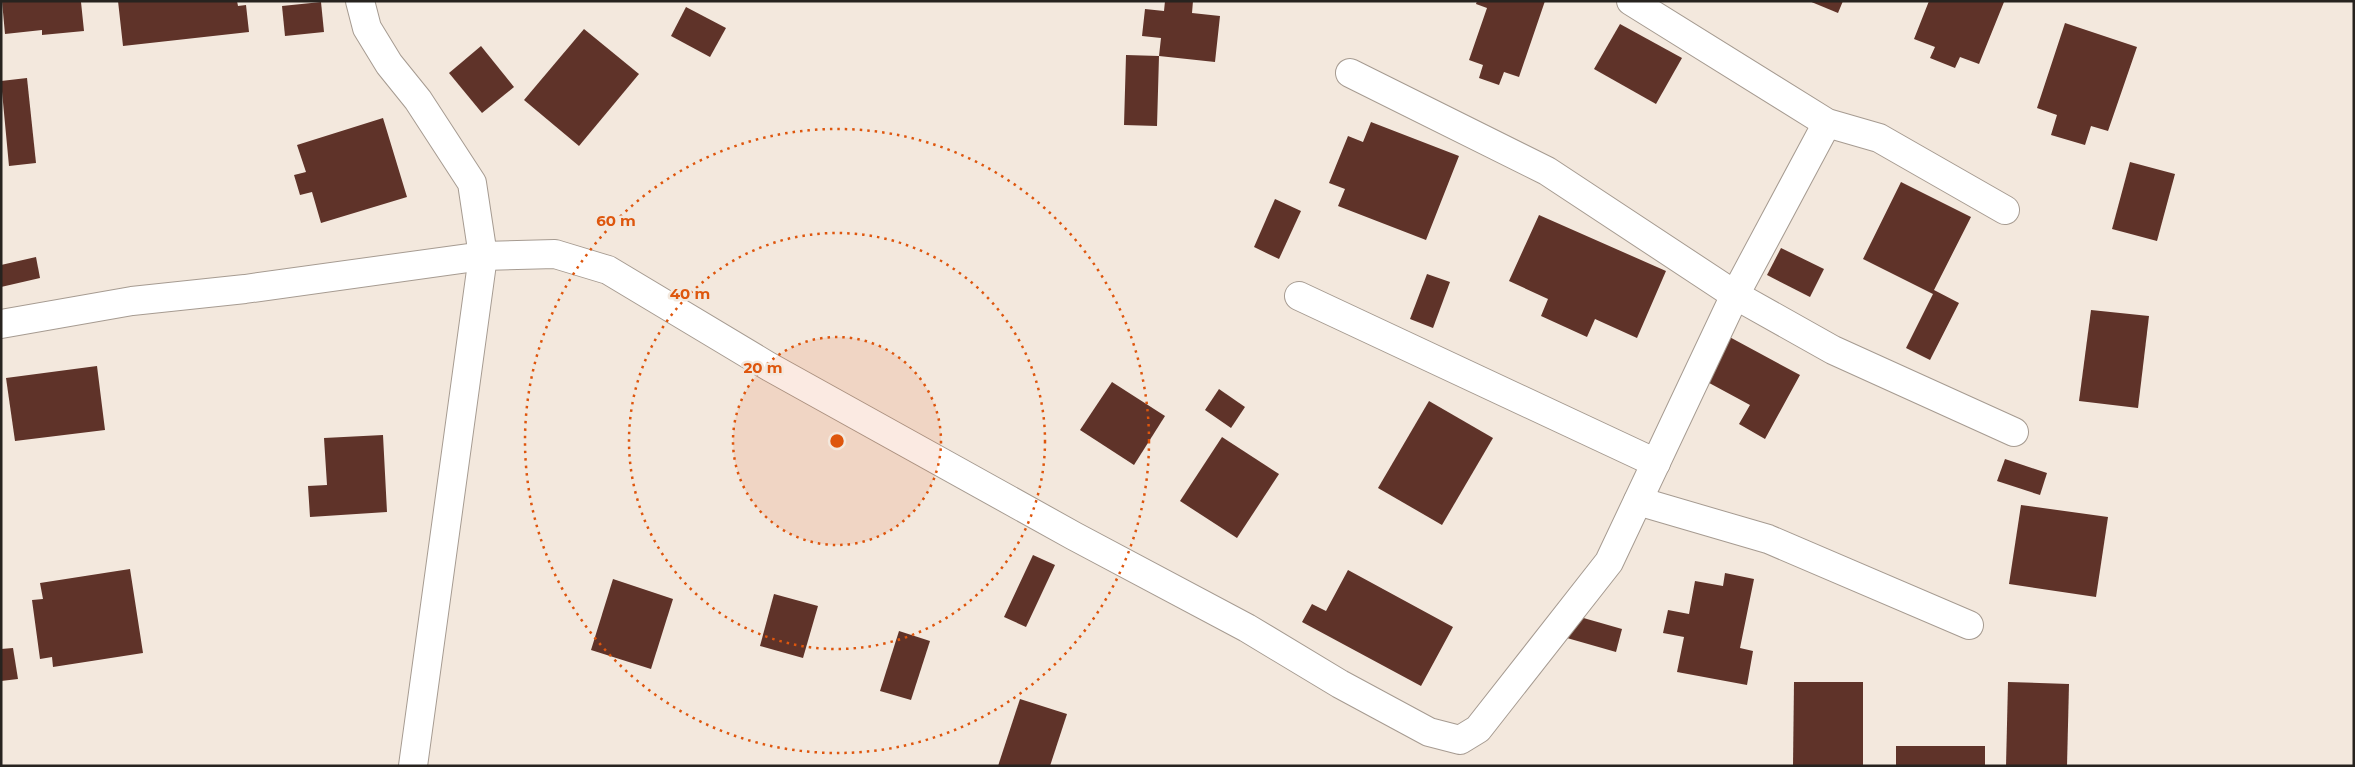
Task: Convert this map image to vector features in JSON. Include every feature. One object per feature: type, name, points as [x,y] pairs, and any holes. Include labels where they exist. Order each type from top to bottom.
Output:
[{"type":"street","points":[[360,1],[367,28],[389,64],[418,100],[472,182],[483,256],[413,766]]},
{"type":"street","points":[[1631,1],[1827,123],[1879,138],[2005,210]]},
{"type":"street","points":[[1350,73],[1547,171],[1735,295],[1833,350],[2014,432]]},
{"type":"street","points":[[1,324],[132,301],[245,289],[483,256],[555,254],[608,270],[768,366],[1074,536],[1247,628],[1340,684],[1429,732],[1460,740],[1478,729],[1609,562],[1735,295],[1827,123]]},
{"type":"street","points":[[1299,296],[1656,463]]},
{"type":"street","points":[[1638,501],[1768,539],[1969,625]]},
{"type":"building","points":[[2,1],[81,2],[84,31],[42,35],[42,30],[5,34]]},
{"type":"building","points":[[118,1],[237,1],[238,6],[246,5],[249,32],[123,46]]},
{"type":"building","points":[[1165,1],[1193,1],[1192,13],[1220,16],[1215,62],[1159,56],[1161,38],[1142,36],[1145,9],[1164,11]]},
{"type":"building","points":[[1477,1],[1545,1],[1519,77],[1504,72],[1499,85],[1479,78],[1483,65],[1469,60],[1487,8],[1476,4]]},
{"type":"building","points":[[1809,1],[1843,1],[1838,13]]},
{"type":"building","points":[[1929,1],[2004,2],[1979,64],[1960,57],[1955,68],[1930,58],[1935,47],[1914,39]]},
{"type":"building","points":[[321,2],[324,32],[285,36],[282,6]]},
{"type":"building","points":[[686,7],[726,28],[710,57],[671,36]]},
{"type":"building","points":[[2065,23],[2137,47],[2108,131],[2091,126],[2085,145],[2051,135],[2057,115],[2037,108]]},
{"type":"building","points":[[1620,24],[1682,58],[1656,104],[1594,69]]},
{"type":"building","points":[[584,29],[639,74],[579,146],[524,100]]},
{"type":"building","points":[[481,46],[514,87],[482,113],[449,73]]},
{"type":"building","points":[[1126,55],[1159,56],[1157,126],[1124,125]]},
{"type":"building","points":[[27,78],[36,163],[9,166],[1,81]]},
{"type":"building","points":[[383,118],[407,197],[321,223],[312,192],[300,195],[294,175],[306,172],[297,145]]},
{"type":"building","points":[[1371,122],[1459,156],[1426,240],[1338,206],[1345,189],[1329,183],[1348,136],[1363,142]]},
{"type":"building","points":[[2130,162],[2175,174],[2157,241],[2112,229]]},
{"type":"building","points":[[1901,182],[1971,217],[1934,290],[1959,303],[1930,360],[1906,348],[1933,294],[1863,259]]},
{"type":"building","points":[[1275,199],[1301,211],[1279,259],[1254,247]]},
{"type":"building","points":[[1539,215],[1666,271],[1637,338],[1595,319],[1587,337],[1541,316],[1548,299],[1509,281]]},
{"type":"building","points":[[1781,248],[1824,269],[1810,297],[1767,275]]},
{"type":"building","points":[[36,257],[40,278],[1,287],[1,265]]},
{"type":"building","points":[[1427,274],[1450,282],[1433,328],[1410,319]]},
{"type":"building","points":[[2091,310],[2149,316],[2138,408],[2079,401]]},
{"type":"building","points":[[1724,334],[1800,375],[1765,439],[1739,424],[1750,405],[1700,378]]},
{"type":"building","points":[[97,366],[105,430],[15,441],[6,378]]},
{"type":"building","points":[[1112,382],[1165,416],[1134,465],[1080,430]]},
{"type":"building","points":[[1219,389],[1245,407],[1231,428],[1205,410]]},
{"type":"building","points":[[1429,401],[1493,438],[1442,525],[1378,488]]},
{"type":"building","points":[[383,435],[387,512],[310,517],[308,486],[327,485],[324,438]]},
{"type":"building","points":[[1222,437],[1279,474],[1237,538],[1180,501]]},
{"type":"building","points":[[2005,459],[2047,473],[2040,495],[1997,481]]},
{"type":"building","points":[[2021,505],[2108,517],[2096,597],[2009,584]]},
{"type":"building","points":[[1033,555],[1055,565],[1026,627],[1004,617]]},
{"type":"building","points":[[130,569],[143,653],[53,667],[52,657],[40,659],[32,600],[43,599],[40,583]]},
{"type":"building","points":[[1348,570],[1453,627],[1421,686],[1302,622],[1312,604],[1326,611]]},
{"type":"building","points":[[1725,573],[1754,579],[1740,648],[1753,651],[1747,685],[1677,672],[1684,637],[1663,633],[1668,610],[1689,614],[1695,581],[1723,586]]},
{"type":"building","points":[[613,579],[673,599],[651,669],[591,650]]},
{"type":"building","points":[[774,594],[818,606],[803,658],[760,646]]},
{"type":"building","points":[[1573,615],[1622,629],[1616,652],[1567,638]]},
{"type":"building","points":[[899,631],[930,641],[911,700],[880,691]]},
{"type":"building","points":[[13,648],[18,679],[1,681],[1,649]]},
{"type":"building","points":[[1794,682],[1863,682],[1863,766],[1793,766]]},
{"type":"building","points":[[2008,682],[2069,684],[2067,766],[2006,766]]},
{"type":"building","points":[[1020,699],[1067,714],[1050,766],[998,766]]},
{"type":"building","points":[[1896,746],[1985,746],[1985,766],[1896,766]]}]
